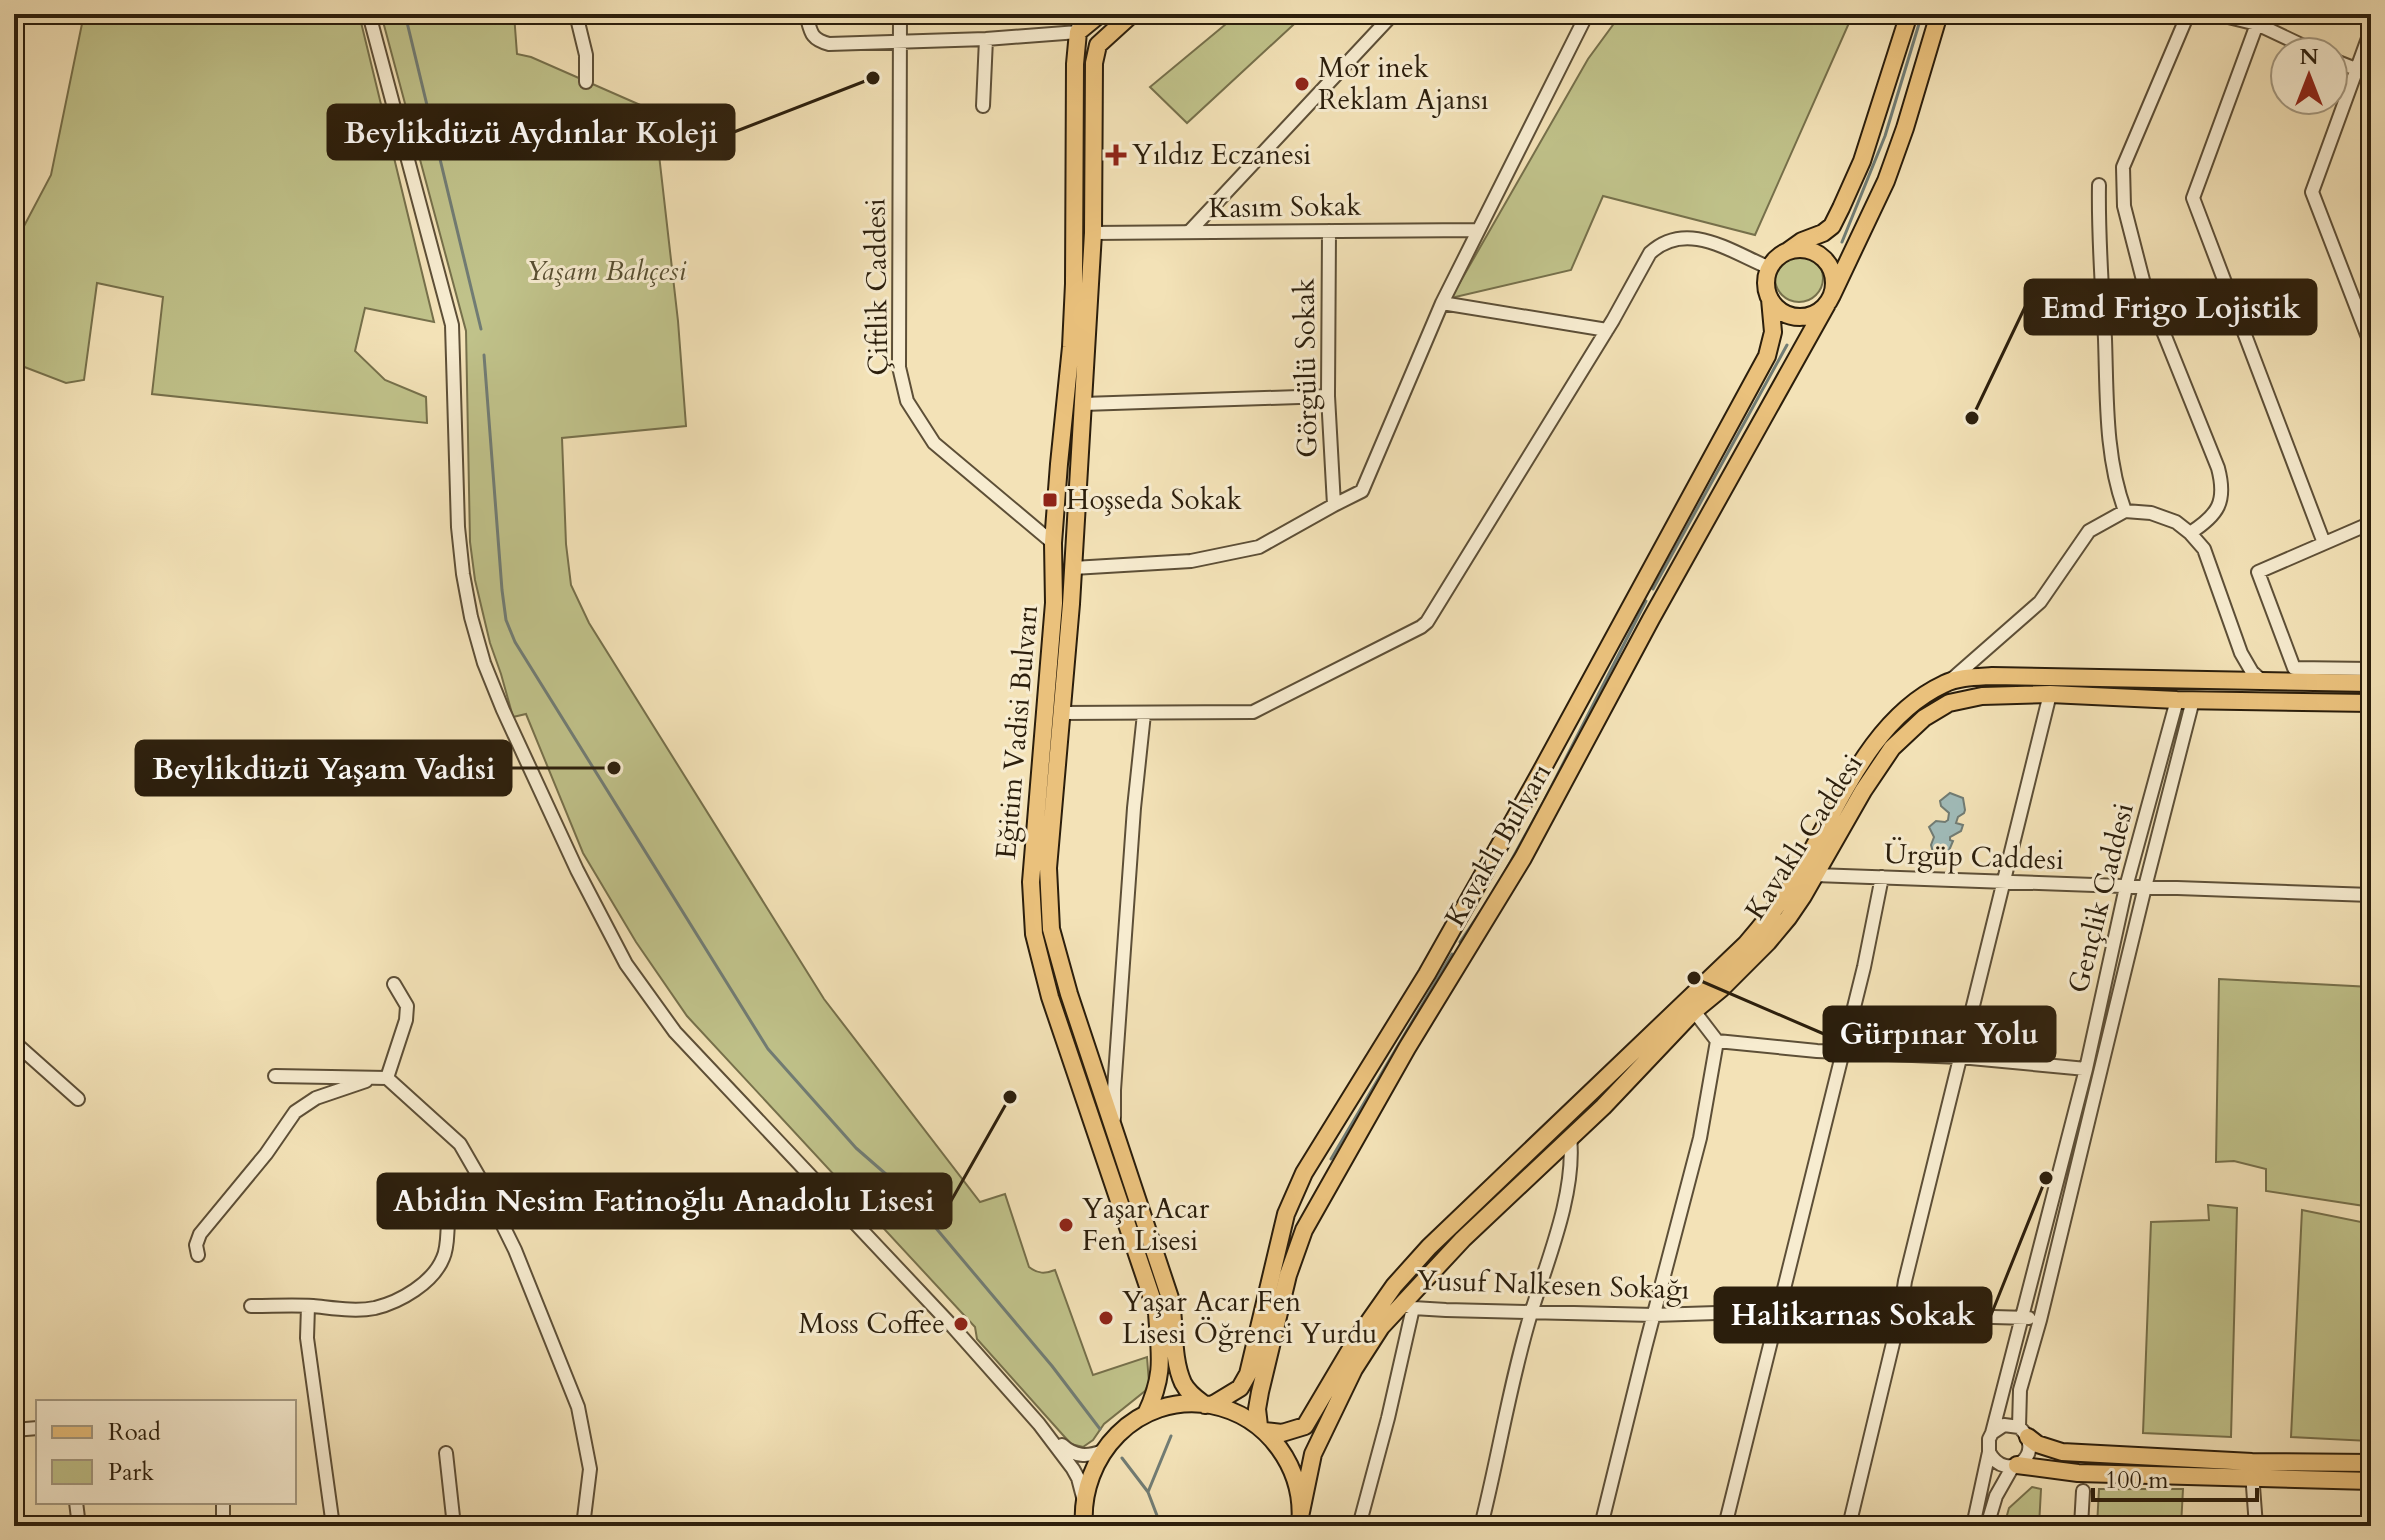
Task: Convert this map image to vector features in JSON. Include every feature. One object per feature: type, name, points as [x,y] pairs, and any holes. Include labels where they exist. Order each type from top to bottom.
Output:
[{"type":"main road","points":[[1078,32],[1100,14]]},
{"type":"main road","points":[[1098,45],[1132,14]]},
{"type":"main road","points":[[1770,268],[1778,257],[1832,226],[1862,161],[1909,14]]},
{"type":"main road","name":"Kavaklı Bulvarı","points":[[1262,1429],[1257,1409],[1260,1392],[1288,1275],[1304,1230],[1407,1048],[1523,858],[1679,569],[1830,300],[1886,181],[1939,14]]},
{"type":"main road","name":"Eğitim Vadisi Bulvarı","points":[[1078,32],[1071,347],[1053,543],[1054,603],[1031,882],[1034,934],[1050,997],[1157,1313],[1160,1379],[1146,1414]]},
{"type":"main road","name":"Eğitim Vadisi Bulvarı","points":[[1098,45],[1094,63],[1093,233],[1083,404],[1048,868],[1051,929],[1069,994],[1171,1301],[1182,1381],[1188,1391],[1209,1405]]},
{"type":"main road","points":[[1770,299],[1786,314],[1797,317],[1818,312],[1830,300],[1835,284],[1829,263],[1811,250],[1799,248],[1788,251]]},
{"type":"main road","name":"Kavaklı Bulvarı","points":[[1209,1405],[1236,1391],[1248,1374],[1293,1194],[1427,974],[1767,356],[1773,332],[1766,288],[1770,268]]},
{"type":"main road","points":[[1054,567],[1073,568]]},
{"type":"main road","name":"Kavaklı Caddesi","points":[[1262,1429],[1287,1432],[1305,1426],[1356,1340],[1394,1286],[1429,1247],[1746,944],[1799,874],[1874,743],[1904,712],[1945,684],[1992,676],[2371,683]]},
{"type":"main road","name":"Kavaklı Caddesi","points":[[1301,1519],[1313,1454],[1354,1369],[1381,1327],[1407,1306],[1463,1239],[1603,1107],[1694,1011],[1768,942],[1788,918],[1892,748],[1924,718],[1949,703],[1982,696],[2050,694],[2371,703]]},
{"type":"main road","points":[[1084,1526],[1084,1501],[1089,1478],[1103,1451],[1129,1424],[1146,1414],[1169,1407],[1209,1405],[1238,1414],[1262,1429],[1287,1460],[1296,1479],[1301,1519]]},
{"type":"main road","points":[[2023,1432],[2037,1444],[2062,1452],[2371,1481]]},
{"type":"main road","points":[[2015,1466],[2078,1473],[2252,1470],[2371,1463]]},
{"type":"street","points":[[369,14],[452,325],[458,527],[471,617],[484,663],[503,710],[577,870],[626,964],[675,1032],[921,1293],[1039,1424],[1075,1471],[1084,1501]]},
{"type":"street","points":[[576,14],[586,55],[586,82]]},
{"type":"street","points":[[806,14],[812,35],[818,41],[829,44],[899,44],[1078,32],[1098,45]]},
{"type":"street","name":"Çiftlik Caddesi","points":[[900,14],[899,367],[907,401],[934,443],[1053,543]]},
{"type":"street","points":[[1078,32],[1079,14]]},
{"type":"street","points":[[1189,232],[1393,14]]},
{"type":"street","points":[[1073,568],[1191,561],[1259,547],[1362,491],[1442,303],[1587,14]]},
{"type":"street","points":[[2188,14],[2123,167],[2124,206],[2144,284],[2222,481],[2217,508],[2210,521],[2190,533]]},
{"type":"street","points":[[2216,14],[2257,24],[2282,36]]},
{"type":"street","points":[[2257,24],[2193,198],[2324,543]]},
{"type":"street","points":[[2371,30],[2312,192],[2371,345]]},
{"type":"street","points":[[983,106],[986,39]]},
{"type":"street","points":[[2349,67],[2371,75]]},
{"type":"street","points":[[2099,185],[2098,233],[2109,441],[2114,478],[2125,511]]},
{"type":"street","name":"Kasım Sokak","points":[[1093,233],[1478,230]]},
{"type":"street","name":"Görgülü Sokak","points":[[1329,231],[1328,396],[1334,505]]},
{"type":"street","points":[[1062,713],[1253,712],[1421,627],[1427,622],[1607,330],[1650,253],[1658,245],[1672,239],[1695,237],[1770,268]]},
{"type":"street","points":[[2103,306],[2144,284]]},
{"type":"street","points":[[1442,303],[1607,330]]},
{"type":"street","points":[[1083,404],[1328,396]]},
{"type":"street","points":[[1945,684],[2040,602],[2089,531],[2125,511],[2151,513],[2176,522],[2204,549],[2241,653],[2252,672],[2264,682]]},
{"type":"street","points":[[2371,523],[2258,572],[2294,668],[2371,669]]},
{"type":"street","points":[[1849,1526],[1900,1314],[1905,1281],[2050,694]]},
{"type":"street","name":"Gençlik Caddesi","points":[[1992,1433],[2086,1069],[2126,887],[2185,700]]},
{"type":"street","name":"Gençlik Caddesi","points":[[2023,1432],[2020,1390],[2040,1320],[2145,887],[2185,700]]},
{"type":"street","points":[[1115,1125],[1114,1090],[1144,714]]},
{"type":"street","name":"Ürgüp Caddesi","points":[[1815,875],[2371,895]]},
{"type":"street","points":[[1725,1526],[1864,967],[1882,877]]},
{"type":"street","points":[[382,1078],[406,1020],[407,1006],[394,984]]},
{"type":"street","points":[[1601,1526],[1700,1138],[1717,1041],[1694,1011]]},
{"type":"street","points":[[1717,1041],[1843,1052],[1960,1057],[2086,1069]]},
{"type":"street","points":[[14,1042],[78,1099]]},
{"type":"street","points":[[275,1076],[382,1078],[460,1144],[515,1250],[578,1407],[590,1469],[583,1526]]},
{"type":"street","points":[[198,1255],[196,1245],[200,1234],[266,1154],[295,1112],[316,1098],[382,1078]]},
{"type":"street","points":[[1481,1526],[1531,1312],[1552,1253],[1566,1188],[1570,1137]]},
{"type":"street","points":[[251,1306],[356,1309],[374,1308],[399,1299],[430,1278],[443,1259],[450,1211],[456,1199],[479,1177]]},
{"type":"street","points":[[308,1306],[307,1338],[333,1526]]},
{"type":"street","points":[[1359,1526],[1388,1418],[1407,1306]]},
{"type":"street","name":"Yusuf Nalkesen Sokağı","points":[[1407,1306],[1654,1315],[1779,1311],[2022,1316],[2040,1320]]},
{"type":"street","points":[[1039,1424],[1074,1454],[1092,1455],[1103,1451]]},
{"type":"street","points":[[1973,1526],[1989,1439],[2004,1425],[2023,1432],[2029,1450],[2027,1457],[2015,1466],[1996,1496],[1987,1526]]},
{"type":"street","points":[[14,1430],[36,1428]]},
{"type":"street","points":[[1989,1452],[1997,1463],[2015,1466]]},
{"type":"street","points":[[446,1453],[454,1526]]},
{"type":"street","points":[[2252,1470],[2256,1526]]},
{"type":"street","points":[[2081,1526],[2083,1491]]},
{"type":"street","points":[[76,1504],[79,1526]]},
{"type":"street","points":[[223,1504],[223,1526]]},
{"type":"green space","points":[[84,14],[359,14],[434,322],[365,308],[355,351],[385,380],[426,397],[427,423],[152,394],[163,297],[97,283],[84,380],[66,383],[14,363],[14,245],[51,175]]},
{"type":"green space","name":"Yaşam Bahçesi","points":[[381,14],[514,14],[517,54],[531,57],[654,111],[678,321],[686,426],[562,438],[566,544],[571,585],[589,623],[824,999],[980,1202],[1005,1194],[1029,1267],[1042,1273],[1055,1270],[1093,1375],[1147,1357],[1149,1383],[1145,1391],[1104,1424],[1093,1440],[1083,1447],[1071,1444],[977,1339],[975,1327],[687,1016],[636,942],[583,853],[526,714],[513,717],[490,643],[475,580],[470,542],[466,331]]},
{"type":"green space","points":[[1238,14],[1305,14],[1187,123],[1150,87]]},
{"type":"green space","points":[[1621,14],[1853,14],[1755,235],[1603,196],[1571,270],[1451,298],[1588,59]]},
{"type":"green space","points":[[1799,254],[1816,261],[1823,278],[1816,295],[1799,302],[1782,295],[1775,278],[1782,261]]},
{"type":"green space","points":[[2219,979],[2371,987],[2371,1207],[2266,1191],[2266,1169],[2234,1161],[2216,1162]]},
{"type":"green space","points":[[2208,1205],[2237,1208],[2231,1437],[2143,1433],[2151,1222],[2209,1220]]},
{"type":"green space","points":[[2302,1210],[2371,1224],[2369,1441],[2291,1437]]},
{"type":"green space","points":[[2032,1487],[2041,1489],[2039,1526],[2004,1526],[2009,1508]]},
{"type":"green space","points":[[2099,1489],[2183,1489],[2181,1526],[2097,1526]]},
{"type":"water","points":[[1950,793],[1963,798],[1965,810],[1956,823],[1963,825],[1961,831],[1950,837],[1953,841],[1948,853],[1941,855],[1933,852],[1931,845],[1934,837],[1929,827],[1936,821],[1948,820],[1949,813],[1940,801]]},
{"type":"waterway","points":[[405,14],[481,329]]},
{"type":"waterway","points":[[1842,242],[1885,136],[1922,14]]},
{"type":"waterway","points":[[1653,589],[1787,345]]},
{"type":"waterway","points":[[484,355],[502,590],[506,620],[515,642],[768,1049],[856,1148],[903,1189],[1052,1366],[1100,1429]]},
{"type":"waterway","points":[[1500,881],[1646,601]]},
{"type":"waterway","points":[[1460,942],[1481,911]]},
{"type":"waterway","points":[[1331,1159],[1452,954]]},
{"type":"waterway","points":[[1148,1492],[1171,1436]]},
{"type":"waterway","points":[[1122,1458],[1148,1492],[1161,1526]]},
{"type":"place","name":"Beylikdüzü Aydınlar Koleji","points":[[873,78]]},
{"type":"place","name":"Mor inek Reklam Ajansı","points":[[1302,84]]},
{"type":"place","name":"Yıldız Eczanesi","points":[[1116,155]]},
{"type":"place","name":"Emd Frigo Lojistik","points":[[1972,418]]},
{"type":"place","name":"Hoşseda Sokak","points":[[1050,500]]},
{"type":"place","name":"Beylikdüzü Yaşam Vadisi","points":[[614,768]]},
{"type":"place","name":"Gürpınar Yolu","points":[[1694,978]]},
{"type":"place","name":"Abidin Nesim Fatinoğlu Anadolu Lisesi","points":[[1010,1097]]},
{"type":"place","name":"Halikarnas Sokak","points":[[2046,1178]]},
{"type":"place","name":"Yaşar Acar Fen Lisesi","points":[[1066,1225]]},
{"type":"place","name":"Yaşar Acar Fen Lisesi Öğrenci Yurdu","points":[[1106,1318]]},
{"type":"place","name":"Moss Coffee","points":[[961,1324]]}]
